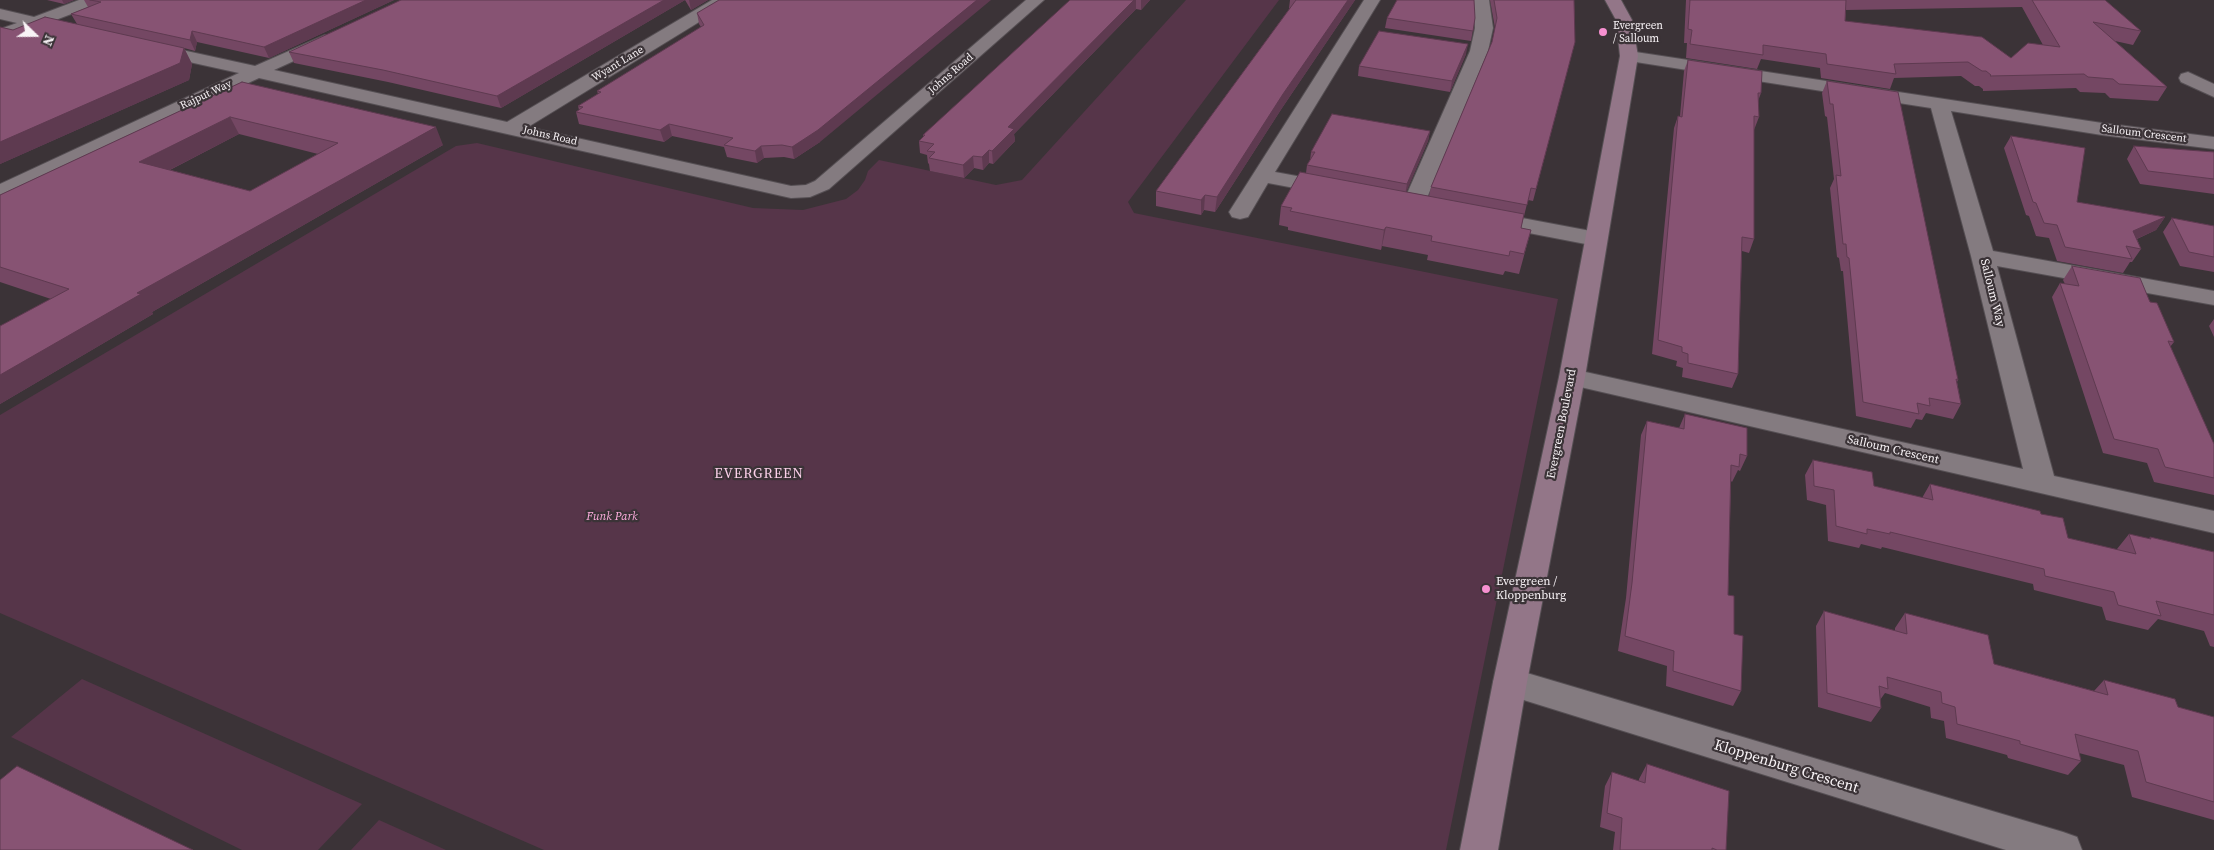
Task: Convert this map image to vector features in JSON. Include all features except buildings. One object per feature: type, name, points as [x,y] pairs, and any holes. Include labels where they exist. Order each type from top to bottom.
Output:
[{"type":"street","points":[[0,35],[94,0]]},
{"type":"street","name":"Wyant Lane","points":[[512,128],[724,0]]},
{"type":"street","name":"Johns Road","points":[[133,44],[792,192],[810,190],[822,185],[1036,0]]},
{"type":"street","points":[[1240,212],[1372,0]]},
{"type":"street","points":[[1413,205],[1479,50],[1484,28],[1481,0]]},
{"type":"street","name":"Evergreen Boulevard","points":[[1479,850],[1510,682],[1572,377],[1630,56],[1624,20],[1613,0]]},
{"type":"street","points":[[0,14],[89,34]]},
{"type":"street","points":[[1353,30],[1373,33]]},
{"type":"street","name":"Rajput Way","points":[[0,192],[340,33]]},
{"type":"street","points":[[1460,46],[1479,50]]},
{"type":"street","name":"Salloum Crescent","points":[[1630,56],[2102,129],[2214,143]]},
{"type":"street","points":[[2188,78],[2214,92]]},
{"type":"street","name":"Salloum Way","points":[[1939,104],[1983,256],[2041,483]]},
{"type":"street","points":[[1262,176],[1356,194]]},
{"type":"street","points":[[1461,214],[1596,239]]},
{"type":"street","points":[[1983,256],[2214,298]]},
{"type":"street","name":"Salloum Crescent","points":[[1572,377],[2214,522]]},
{"type":"street","name":"Kloppenburg Crescent","points":[[1510,682],[2062,850]]},
{"type":"green space","name":"Funk Park","points":[[1186,0],[1279,0],[1128,202],[1134,213],[1558,299],[1446,850],[544,850],[0,613],[0,415],[456,146],[477,143],[753,208],[803,210],[846,199],[858,190],[865,180],[868,171],[879,160],[996,185],[1022,180]]},
{"type":"green space","points":[[82,679],[362,804],[318,850],[242,850],[11,737]]},
{"type":"green space","points":[[379,820],[446,850],[351,850]]},
{"type":"place","name":"Evergreen / Salloum","points":[[1603,32]]},
{"type":"place","name":"Evergreen / Kloppenburg","points":[[1486,589]]},
{"type":"district","name":"EVERGREEN","points":[[759,474]]}]
